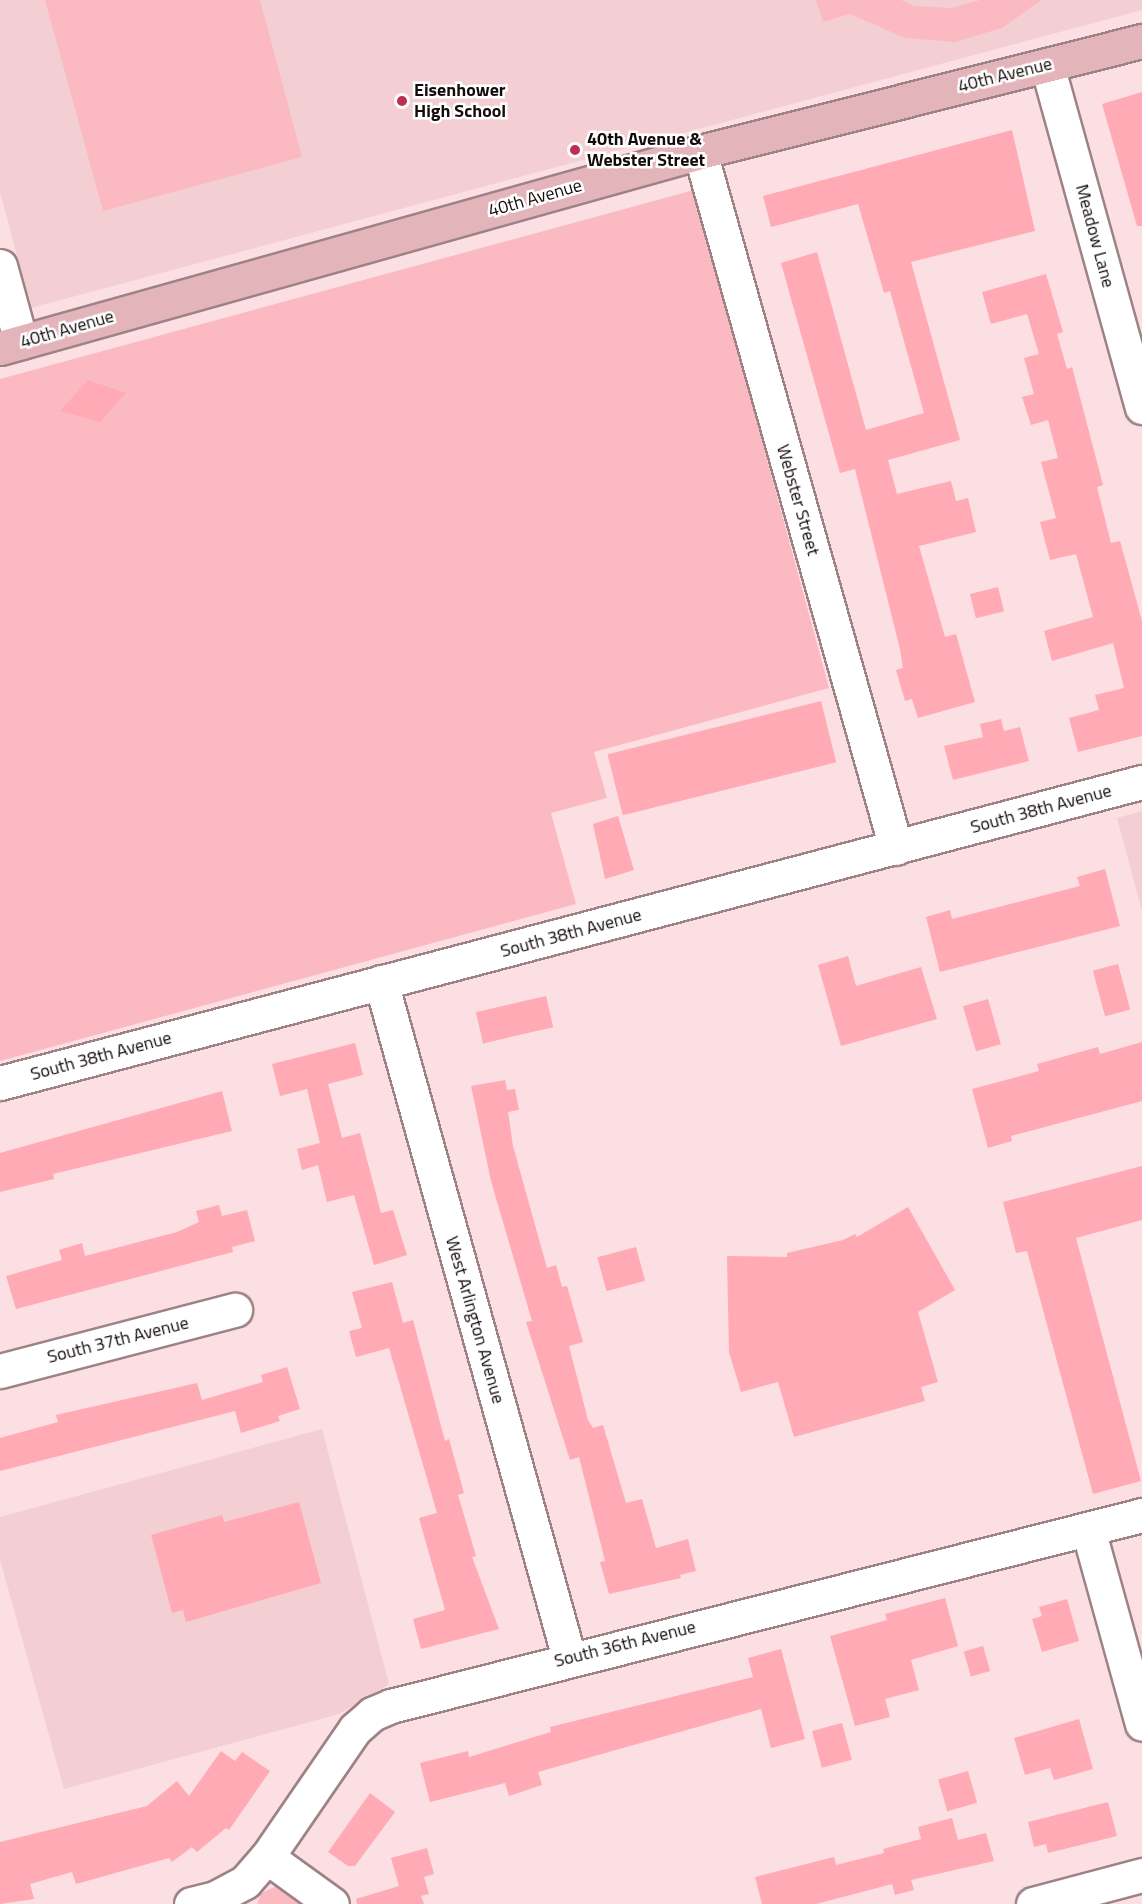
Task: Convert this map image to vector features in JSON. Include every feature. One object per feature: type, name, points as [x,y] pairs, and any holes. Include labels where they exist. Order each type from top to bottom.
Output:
[{"type":"main road","name":"40th Avenue","points":[[10,345],[700,152],[1142,41]]},
{"type":"street","name":"Meadow Lane","points":[[1047,65],[1142,406]]},
{"type":"street","name":"Webster Street","points":[[700,152],[896,848]]},
{"type":"street","points":[[0,266],[10,345]]},
{"type":"street","name":"South 38th Avenue","points":[[0,1083],[1142,782]]},
{"type":"street","name":"West Arlington Avenue","points":[[381,982],[569,1658]]},
{"type":"street","name":"South 37th Avenue","points":[[0,1371],[235,1310]]},
{"type":"street","name":"South 36th Avenue","points":[[210,1902],[245,1882],[267,1857],[355,1729],[372,1714],[569,1658],[1142,1515]]},
{"type":"street","points":[[1088,1529],[1142,1724]]},
{"type":"street","points":[[267,1857],[332,1904]]},
{"type":"street","points":[[1033,1904],[1142,1875]]},
{"type":"shaded area","name":"Eisenhower High School","points":[[0,0],[1142,0],[1142,10],[31,308],[0,192]]},
{"type":"shaded area","points":[[45,0],[260,0],[302,157],[103,211]]},
{"type":"shaded area","points":[[816,0],[901,0],[914,6],[951,8],[980,0],[1041,0],[1002,28],[955,42],[905,38],[850,14],[823,22]]},
{"type":"shaded area","points":[[694,190],[829,688],[594,752],[607,798],[551,813],[576,904],[0,1061],[0,379]]},
{"type":"shaded area","points":[[1142,811],[1142,911],[1117,818]]},
{"type":"shaded area","points":[[322,1429],[389,1684],[339,1714],[64,1789],[0,1560],[0,1517]]},
{"type":"shaded area","points":[[277,1886],[284,1888],[307,1904],[257,1904],[261,1893]]},
{"type":"building","points":[[1142,92],[1142,226],[1137,226],[1102,104]]},
{"type":"building","points":[[1012,130],[1035,231],[911,262],[960,440],[888,460],[897,494],[951,481],[956,501],[968,498],[976,532],[919,546],[945,637],[956,634],[975,702],[918,718],[912,699],[905,701],[896,670],[903,668],[900,649],[855,469],[840,473],[781,263],[817,252],[866,430],[924,413],[890,291],[884,293],[858,204],[771,227],[763,196]]},
{"type":"building","points":[[1046,274],[1063,332],[1057,334],[1067,369],[1072,367],[1103,485],[1097,487],[1111,543],[1120,541],[1142,621],[1142,736],[1078,752],[1069,718],[1099,710],[1095,695],[1124,688],[1113,643],[1052,661],[1044,631],[1093,617],[1076,554],[1050,560],[1040,522],[1056,518],[1041,462],[1058,458],[1048,420],[1031,425],[1022,397],[1034,394],[1024,358],[1039,354],[1027,314],[991,324],[982,292]]},
{"type":"building","points":[[88,380],[126,393],[100,422],[60,411]]},
{"type":"building","points":[[998,587],[1004,611],[976,618],[970,594]]},
{"type":"building","points":[[821,701],[836,762],[623,815],[608,754]]},
{"type":"building","points":[[1001,719],[1004,731],[1020,727],[1029,761],[953,780],[944,746],[983,737],[980,724]]},
{"type":"building","points":[[618,816],[634,870],[605,879],[593,824]]},
{"type":"building","points":[[1105,869],[1120,926],[940,972],[926,917],[950,910],[952,919],[1080,886],[1077,877]]},
{"type":"building","points":[[848,956],[856,986],[921,967],[937,1019],[841,1046],[818,965]]},
{"type":"building","points":[[1118,964],[1130,1009],[1105,1016],[1093,971]]},
{"type":"building","points":[[546,996],[553,1027],[483,1043],[476,1012]]},
{"type":"building","points":[[988,999],[1001,1044],[976,1051],[963,1006]]},
{"type":"building","points":[[1142,1042],[1142,1101],[1011,1136],[1012,1141],[988,1148],[972,1089],[1039,1071],[1037,1064],[1098,1047],[1100,1054]]},
{"type":"building","points":[[355,1043],[363,1075],[328,1084],[342,1138],[360,1133],[381,1213],[393,1210],[407,1255],[374,1265],[354,1195],[327,1202],[318,1165],[302,1170],[297,1149],[320,1143],[307,1089],[280,1096],[272,1064]]},
{"type":"building","points":[[505,1080],[507,1090],[515,1089],[519,1110],[508,1112],[513,1146],[547,1268],[556,1265],[562,1287],[567,1286],[583,1342],[569,1346],[588,1420],[593,1428],[603,1425],[626,1503],[642,1499],[656,1548],[688,1539],[696,1571],[680,1575],[681,1578],[609,1594],[600,1562],[605,1561],[579,1457],[570,1460],[526,1322],[532,1321],[491,1181],[471,1086]]},
{"type":"building","points":[[222,1091],[232,1131],[53,1174],[54,1179],[0,1192],[0,1153]]},
{"type":"building","points":[[1142,1166],[1142,1220],[1076,1238],[1141,1481],[1093,1494],[1027,1251],[1016,1253],[1003,1202]]},
{"type":"building","points":[[219,1205],[222,1216],[247,1210],[255,1241],[232,1247],[233,1252],[16,1309],[6,1276],[62,1260],[59,1250],[82,1243],[85,1256],[177,1232],[199,1222],[196,1211]]},
{"type":"building","points":[[908,1207],[955,1290],[918,1312],[938,1382],[921,1387],[925,1401],[794,1437],[778,1382],[741,1392],[729,1352],[727,1256],[787,1257],[787,1253],[843,1240],[855,1234],[857,1237]]},
{"type":"building","points":[[636,1247],[645,1281],[606,1291],[597,1257]]},
{"type":"building","points":[[392,1282],[403,1323],[413,1320],[445,1441],[449,1439],[464,1493],[458,1495],[476,1556],[472,1557],[499,1629],[421,1649],[413,1619],[445,1610],[419,1518],[437,1513],[389,1348],[356,1357],[349,1331],[362,1328],[352,1292]]},
{"type":"building","points":[[287,1367],[300,1409],[278,1416],[280,1421],[241,1433],[235,1411],[0,1471],[0,1438],[58,1422],[56,1415],[197,1383],[202,1400],[263,1382],[261,1375]]},
{"type":"building","points":[[299,1502],[321,1583],[186,1622],[183,1610],[172,1613],[151,1535],[222,1515],[224,1522]]},
{"type":"building","points":[[945,1598],[958,1646],[911,1660],[919,1690],[885,1699],[890,1717],[855,1726],[830,1636],[887,1620],[885,1614]]},
{"type":"building","points":[[1067,1599],[1079,1641],[1042,1652],[1032,1619],[1042,1616],[1039,1607]]},
{"type":"building","points":[[983,1646],[990,1671],[971,1677],[964,1652]]},
{"type":"building","points":[[781,1649],[805,1739],[771,1748],[761,1709],[538,1772],[542,1785],[509,1796],[505,1783],[430,1802],[420,1763],[468,1751],[469,1757],[551,1732],[550,1727],[753,1677],[748,1658]]},
{"type":"building","points":[[1079,1719],[1093,1769],[1054,1780],[1050,1768],[1025,1775],[1014,1738]]},
{"type":"building","points":[[842,1723],[852,1760],[822,1768],[812,1731]]},
{"type":"building","points":[[221,1751],[235,1761],[242,1752],[270,1771],[229,1830],[226,1828],[197,1852],[192,1847],[172,1862],[169,1858],[76,1884],[72,1872],[30,1884],[34,1899],[0,1904],[0,1842],[147,1806],[177,1781],[189,1796]]},
{"type":"building","points":[[968,1771],[977,1803],[947,1811],[938,1780]]},
{"type":"building","points":[[370,1793],[395,1812],[355,1866],[348,1866],[328,1852]]},
{"type":"building","points":[[1108,1802],[1117,1836],[1048,1853],[1046,1844],[1034,1847],[1028,1822]]},
{"type":"building","points":[[952,1818],[958,1840],[986,1833],[994,1861],[911,1880],[914,1890],[895,1895],[892,1884],[816,1904],[762,1904],[755,1877],[834,1857],[836,1865],[884,1853],[883,1849],[921,1839],[918,1827]]},
{"type":"building","points":[[427,1848],[434,1874],[424,1877],[429,1894],[421,1896],[424,1904],[357,1904],[356,1899],[399,1886],[391,1858]]},
{"type":"place","name":"Eisenhower High School","points":[[402,101]]},
{"type":"place","name":"40th Avenue & Webster Street","points":[[575,150]]}]
